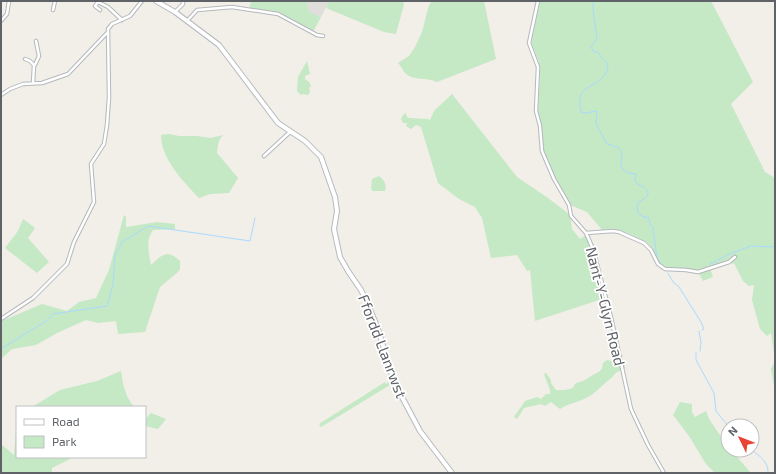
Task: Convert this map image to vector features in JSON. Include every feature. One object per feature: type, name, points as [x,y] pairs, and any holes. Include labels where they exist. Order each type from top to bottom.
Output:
[{"type":"main road","name":"Ffordd Llanrwst","points":[[156,1],[175,12],[219,45],[278,123],[305,141],[322,157],[335,197],[336,211],[334,229],[340,257],[367,302],[378,329],[394,382],[420,431],[452,473]]},
{"type":"street","points":[[1,21],[6,14],[9,1]]},
{"type":"street","points":[[53,10],[56,1]]},
{"type":"street","points":[[138,7],[139,1]]},
{"type":"street","points":[[1,319],[33,298],[67,264],[74,242],[94,202],[90,164],[104,144],[107,125],[110,68],[109,26],[130,16],[142,1]]},
{"type":"street","points":[[175,12],[183,4],[183,1]]},
{"type":"street","name":"Nant-Y-Glyn Road","points":[[538,1],[529,43],[538,67],[536,111],[540,126],[542,151],[554,179],[568,205],[571,216],[586,233],[593,249],[611,317],[631,409],[648,445],[664,473]]},
{"type":"street","points":[[100,10],[95,6],[98,2],[108,7],[122,20]]},
{"type":"street","points":[[187,21],[197,10],[232,7],[278,14],[318,35],[323,36]]},
{"type":"street","points":[[2,93],[23,84],[42,83],[68,74],[108,32]]},
{"type":"street","points":[[33,83],[34,65],[39,56],[36,41]]},
{"type":"street","points":[[25,59],[34,65]]},
{"type":"street","points":[[264,156],[290,132]]},
{"type":"street","points":[[586,233],[619,232],[644,244],[651,250],[658,264],[665,270],[686,270],[698,272],[731,261],[735,257]]},
{"type":"shaded area","points":[[308,1],[329,1],[321,17],[309,12],[307,4]]},
{"type":"green space","points":[[251,1],[308,1],[307,4],[309,12],[321,17],[313,32],[278,14],[249,10]]},
{"type":"green space","points":[[329,1],[403,1],[404,4],[396,34],[384,32],[326,8]]},
{"type":"green space","points":[[432,1],[484,1],[496,59],[437,82],[413,78],[406,74],[398,63],[409,56],[415,47],[422,32],[429,5]]},
{"type":"green space","points":[[540,1],[711,1],[753,82],[731,104],[765,172],[775,178],[775,361],[771,333],[767,336],[760,329],[755,311],[752,300],[754,285],[749,286],[743,281],[734,263],[732,264],[731,261],[710,268],[713,277],[703,281],[698,272],[661,268],[653,250],[648,243],[626,232],[616,229],[602,230],[587,212],[570,205],[554,176],[544,152],[538,111],[540,75],[539,62],[532,45]]},
{"type":"green space","points":[[307,61],[310,74],[305,76],[305,79],[311,86],[309,88],[310,92],[308,95],[301,95],[297,91],[298,77]]},
{"type":"green space","points":[[452,94],[517,177],[570,215],[572,229],[580,239],[586,235],[594,251],[591,252],[602,299],[535,321],[530,270],[527,271],[517,255],[491,258],[482,218],[475,207],[459,199],[438,183],[421,127],[416,125],[411,129],[406,126],[407,123],[403,123],[401,119],[406,113],[407,117],[409,118],[430,120],[434,111]]},
{"type":"green space","points":[[169,134],[211,138],[223,135],[219,141],[217,153],[238,178],[229,193],[210,194],[199,198],[174,169],[165,153],[161,135]]},
{"type":"green space","points":[[379,176],[385,182],[385,191],[373,191],[371,189],[372,179]]},
{"type":"green space","points":[[124,215],[126,217],[126,227],[157,222],[175,224],[175,229],[153,230],[149,238],[148,247],[151,265],[158,258],[168,254],[180,261],[180,269],[160,287],[145,332],[118,334],[116,321],[98,323],[86,320],[57,333],[36,345],[12,349],[1,359],[2,321],[42,304],[67,311],[79,302],[96,298],[109,270]]},
{"type":"green space","points":[[23,219],[35,228],[28,238],[49,262],[37,273],[5,248],[18,231]]},
{"type":"green space","points":[[623,355],[620,362],[624,363],[625,368],[616,373],[588,397],[560,409],[551,402],[545,406],[541,404],[524,408],[517,419],[514,417],[525,401],[537,397],[541,399],[546,394],[550,394],[544,374],[546,373],[556,390],[565,390],[573,388],[576,383],[599,372],[602,369],[603,363],[607,360],[612,361],[615,357]]},
{"type":"green space","points":[[775,361],[775,391],[771,369]]},
{"type":"green space","points":[[121,371],[128,399],[133,406],[34,406],[60,390],[97,381]]},
{"type":"green space","points":[[385,382],[386,384],[389,382],[390,385],[321,427],[319,424]]},
{"type":"green space","points":[[680,402],[692,404],[692,412],[695,417],[706,411],[709,419],[720,435],[720,458],[738,458],[751,473],[715,473],[706,464],[689,436],[673,415]]},
{"type":"green space","points":[[151,413],[166,419],[158,429],[146,426],[146,418]]},
{"type":"green space","points":[[16,430],[16,458],[72,458],[52,468],[52,473],[1,473],[1,444],[14,455]]},
{"type":"waterway","points":[[593,1],[597,38],[591,47],[593,51],[599,53],[602,59],[607,63],[608,70],[602,78],[582,93],[580,98],[581,112],[585,113],[597,111],[596,124],[607,144],[618,147],[621,152],[621,167],[628,173],[636,174],[635,180],[637,184],[647,190],[648,195],[639,202],[637,206],[638,212],[641,216],[649,218],[650,225],[653,227],[657,258],[663,266]]},
{"type":"waterway","points":[[1,349],[46,321],[53,314],[107,306],[113,285],[115,255],[122,242],[148,226],[250,241],[255,218]]},
{"type":"waterway","points":[[710,264],[732,253],[751,246],[775,247]]},
{"type":"waterway","points":[[668,273],[673,282],[679,287],[701,322],[704,329],[702,330]]},
{"type":"waterway","points":[[699,331],[701,343],[700,351]]},
{"type":"waterway","points":[[696,353],[696,360],[714,393],[716,411],[722,418]]},
{"type":"waterway","points":[[760,457],[767,465],[768,473]]}]
